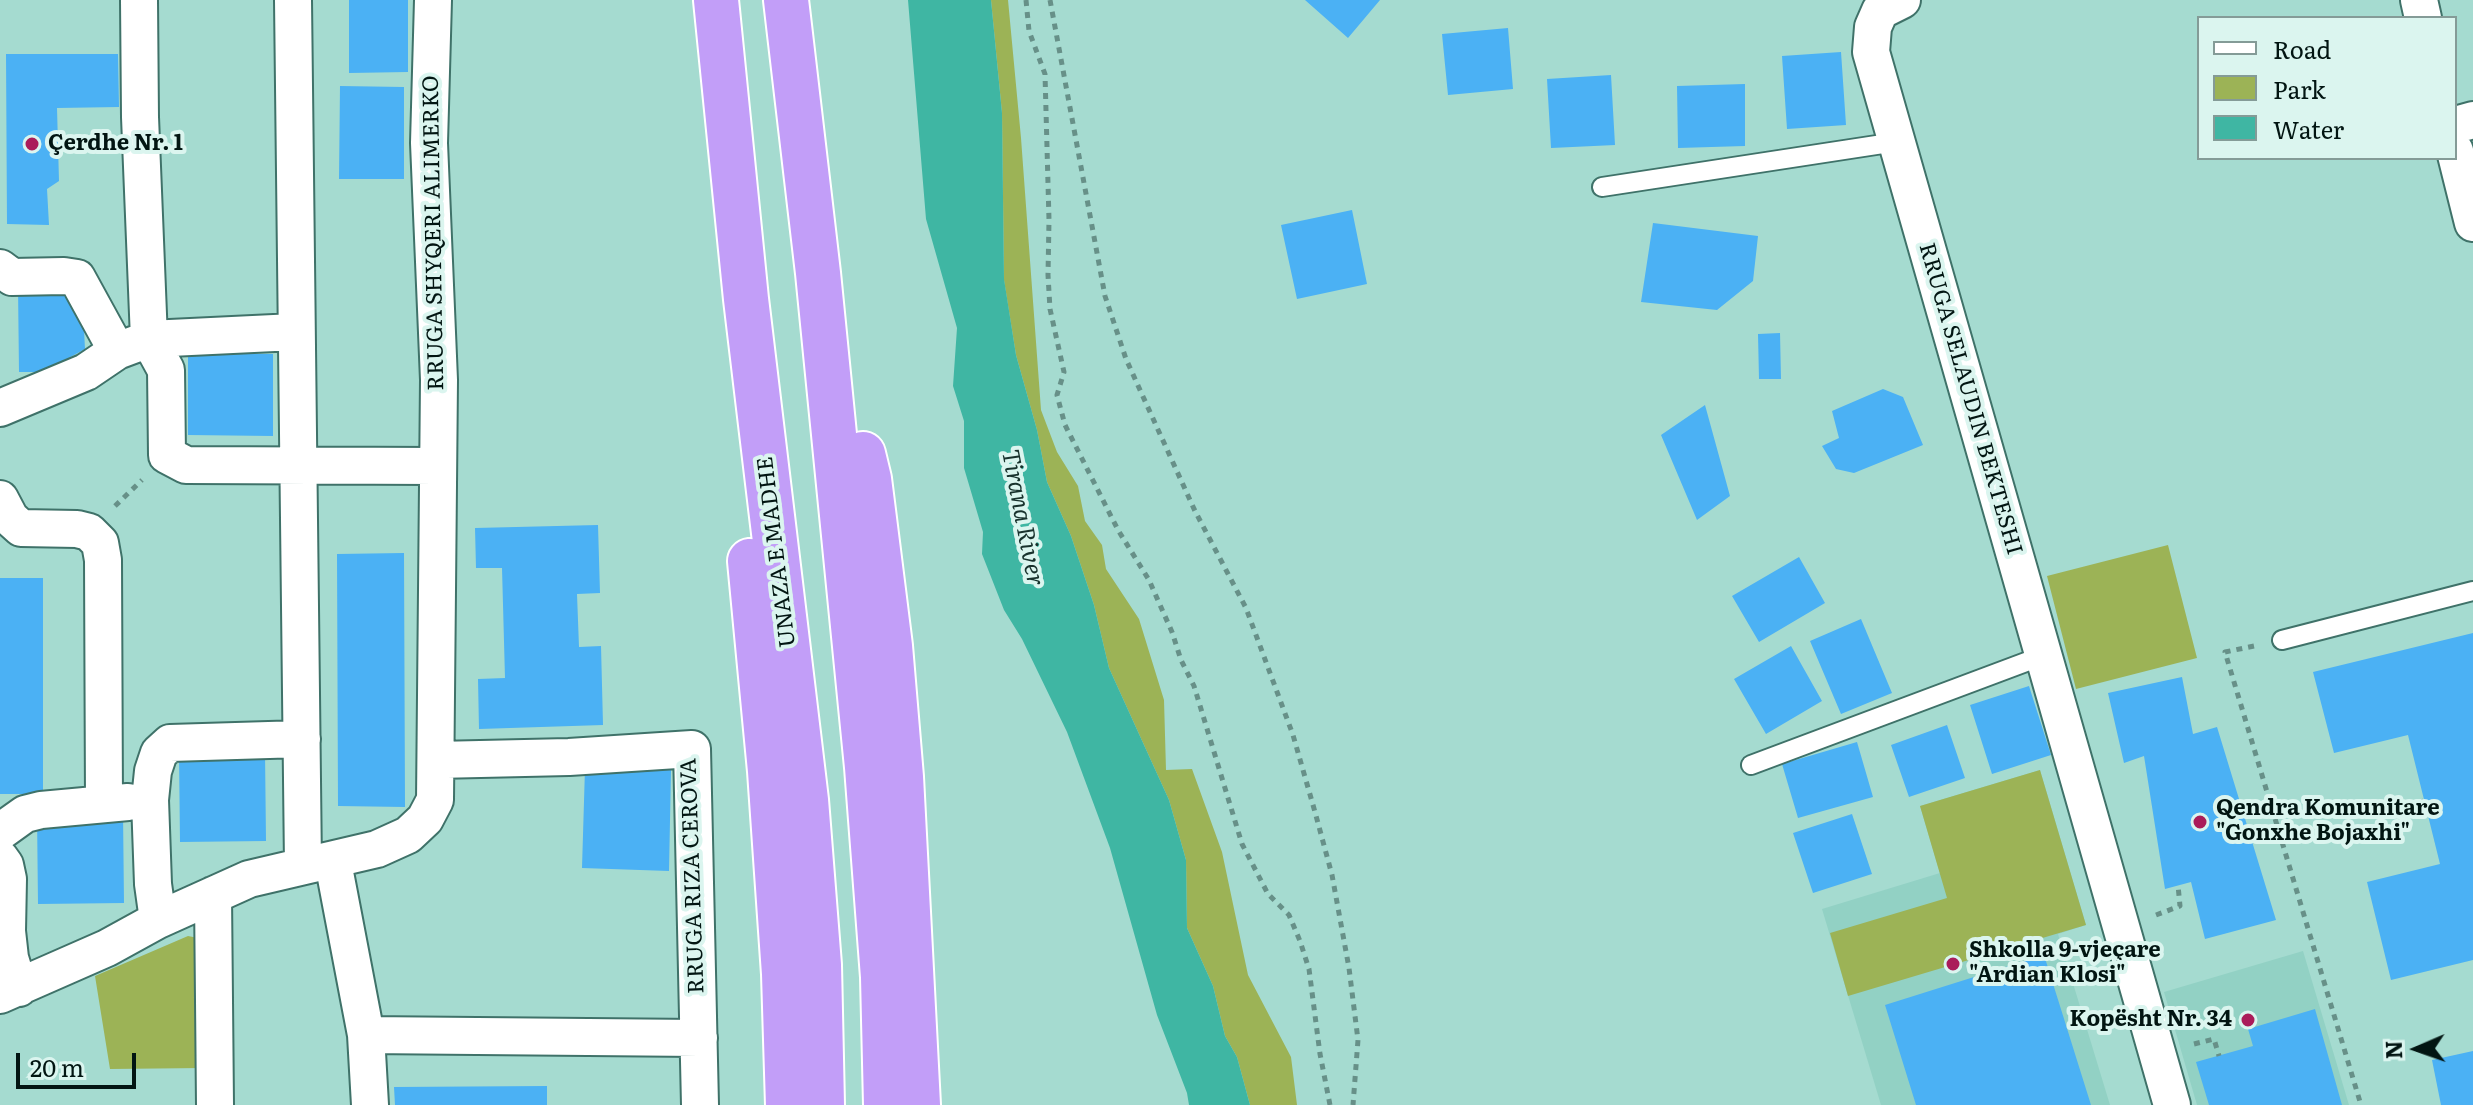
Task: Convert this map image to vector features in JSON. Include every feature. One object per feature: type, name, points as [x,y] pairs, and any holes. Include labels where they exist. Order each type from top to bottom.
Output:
[{"type":"highway","name":"UNAZA E MADHE","points":[[716,0],[746,299],[806,800],[819,965],[822,1105]]},
{"type":"highway","points":[[786,0],[818,273],[867,767],[883,977],[886,1105]]},
{"type":"highway","points":[[818,273],[869,479],[888,631],[903,807],[918,1105]]},
{"type":"highway","points":[[746,299],[744,470],[752,596],[770,771],[784,974],[788,1105]]},
{"type":"street","points":[[133,345],[140,117],[139,0]]},
{"type":"street","points":[[293,0],[302,739],[318,863],[366,1035],[370,1105]]},
{"type":"street","name":"RRUGA SHYQERI ALIMERKO","points":[[433,0],[429,143],[439,380],[436,760]]},
{"type":"street","name":"RRUGA SELAUDIN BEKTESHI","points":[[1883,4],[1873,27],[1871,52],[2172,1105]]},
{"type":"street","points":[[2457,159],[2473,223]]},
{"type":"street","points":[[0,268],[12,277],[77,278],[133,345],[166,370],[167,455],[186,465],[299,468],[437,466]]},
{"type":"street","points":[[0,408],[86,372],[133,345],[295,332]]},
{"type":"street","points":[[0,499],[10,518],[21,528],[77,529],[89,532],[100,543],[103,560],[104,803]]},
{"type":"street","points":[[158,920],[153,884],[150,800],[153,771],[159,753],[170,743],[302,739]]},
{"type":"street","name":"RRUGA RIZA CEROVA","points":[[436,760],[569,757],[692,749],[700,1105]]},
{"type":"street","points":[[0,858],[8,879],[10,992],[249,879],[377,849],[408,835],[425,819],[435,800],[436,760]]},
{"type":"street","points":[[0,832],[25,814],[41,810],[150,800]]},
{"type":"street","points":[[213,895],[215,1105]]},
{"type":"street","points":[[366,1035],[699,1038]]},
{"type":"lane","points":[[1602,187],[1896,142]]},
{"type":"lane","points":[[2282,640],[2473,591]]},
{"type":"lane","points":[[1751,765],[2042,656]]},
{"type":"path","points":[[1026,0],[1029,31],[1045,74],[1048,275],[1050,309],[1064,372],[1057,395],[1065,425],[1118,530],[1149,580],[1172,632],[1194,686],[1242,844],[1268,894],[1289,915],[1300,941],[1309,969],[1330,1105]]},
{"type":"path","points":[[1050,0],[1105,296],[1126,359],[1195,511],[1246,608],[1293,735],[1315,812],[1332,875],[1349,968],[1358,1040],[1353,1105]]},
{"type":"path","points":[[89,532],[167,455]]},
{"type":"path","points":[[2225,652],[2361,1105]]},
{"type":"path","points":[[2406,805],[2424,801]]},
{"type":"path","points":[[2149,917],[2180,906],[2178,885]]},
{"type":"path","points":[[2191,1045],[2214,1039],[2219,1056]]},
{"type":"shaded area","name":"Shkolla 9-vjeçare \"Ardian Klosi\"","points":[[2040,770],[2086,925],[2058,934],[2110,1105],[1881,1105],[1822,909],[1940,873],[1920,806]]},
{"type":"shaded area","name":"Kopësht Nr. 34","points":[[2303,951],[2349,1105],[2197,1105],[2164,992]]},
{"type":"green space","points":[[991,0],[1008,0],[1041,410],[1057,452],[1078,486],[1085,521],[1102,545],[1106,569],[1139,619],[1164,700],[1166,770],[1192,769],[1222,852],[1248,975],[1291,1057],[1297,1105],[1250,1105],[1237,1057],[1225,1036],[1213,986],[1187,928],[1186,860],[1169,800],[1109,668],[1094,605],[1071,536],[1047,482],[1037,430],[1016,355],[1004,280],[1002,113]]},
{"type":"green space","points":[[2168,545],[2197,658],[2076,689],[2047,576]]},
{"type":"green space","points":[[2040,770],[2086,925],[1848,996],[1830,933],[1947,898],[1920,806]]},
{"type":"green space","points":[[188,936],[198,938],[203,1068],[110,1069],[95,976]]},
{"type":"water","name":"Tirana River","points":[[908,0],[991,0],[1002,113],[1004,279],[1016,355],[1037,430],[1047,482],[1071,536],[1094,605],[1109,668],[1169,800],[1186,860],[1187,928],[1213,986],[1225,1036],[1237,1057],[1250,1105],[1189,1105],[1157,1015],[1110,848],[1067,732],[1022,639],[1004,610],[982,554],[983,532],[964,468],[964,421],[953,386],[957,328],[926,219]]},
{"type":"building","points":[[349,0],[408,0],[408,72],[349,73]]},
{"type":"building","points":[[1305,0],[1380,0],[1348,38]]},
{"type":"building","points":[[1508,28],[1513,89],[1448,95],[1442,34]]},
{"type":"building","points":[[1841,52],[1846,125],[1787,129],[1782,56]]},
{"type":"building","name":"Çerdhe Nr. 1","points":[[6,54],[118,54],[119,107],[57,108],[59,181],[47,189],[49,225],[7,224]]},
{"type":"building","points":[[1611,75],[1615,145],[1551,148],[1547,79]]},
{"type":"building","points":[[1745,84],[1745,146],[1678,148],[1677,86]]},
{"type":"building","points":[[340,86],[404,87],[404,179],[339,179]]},
{"type":"building","points":[[1352,210],[1367,284],[1297,299],[1281,225]]},
{"type":"building","points":[[1653,223],[1758,236],[1753,281],[1717,310],[1641,302]]},
{"type":"building","points":[[64,284],[83,310],[85,349],[43,372],[19,372],[18,286]]},
{"type":"building","points":[[1780,333],[1781,379],[1759,379],[1758,334]]},
{"type":"building","points":[[188,353],[273,354],[273,436],[188,435]]},
{"type":"building","points":[[1883,389],[1903,397],[1923,445],[1854,473],[1836,469],[1822,446],[1839,438],[1832,411]]},
{"type":"building","points":[[1705,405],[1730,496],[1697,520],[1661,435]]},
{"type":"building","points":[[598,525],[600,593],[577,594],[579,647],[601,646],[603,725],[479,729],[478,679],[505,678],[502,568],[476,568],[475,528]]},
{"type":"building","points":[[404,553],[405,807],[338,806],[337,554]]},
{"type":"building","points":[[1799,557],[1825,603],[1759,642],[1732,596]]},
{"type":"building","points":[[0,578],[43,578],[43,794],[0,794]]},
{"type":"building","points":[[1861,619],[1892,693],[1841,714],[1810,641]]},
{"type":"building","points":[[2473,633],[2473,960],[2391,980],[2367,882],[2440,864],[2408,735],[2334,753],[2313,672]]},
{"type":"building","points":[[1791,646],[1822,701],[1766,734],[1734,679]]},
{"type":"building","name":"Qendra Komunitare \"Gonxhe Bojaxhi\"","points":[[2182,677],[2193,734],[2217,727],[2276,920],[2205,939],[2191,882],[2165,889],[2144,756],[2124,763],[2108,693]]},
{"type":"building","points":[[2029,686],[2051,755],[1992,774],[1970,705]]},
{"type":"building","points":[[1947,725],[1965,778],[1909,797],[1891,745]]},
{"type":"building","points":[[1857,742],[1873,797],[1798,818],[1782,764]]},
{"type":"building","points":[[265,752],[266,841],[180,842],[179,753]]},
{"type":"building","points":[[585,768],[671,770],[669,871],[582,868]]},
{"type":"building","points":[[123,813],[124,903],[38,904],[37,814]]},
{"type":"building","points":[[1852,814],[1872,874],[1813,893],[1793,833]]},
{"type":"building","points":[[2044,955],[2091,1105],[1916,1105],[1885,1005]]},
{"type":"building","points":[[2315,1009],[2342,1105],[2209,1105],[2196,1062],[2253,1046],[2248,1029]]},
{"type":"building","points":[[2473,1051],[2473,1105],[2441,1105],[2432,1060]]},
{"type":"building","points":[[547,1086],[547,1105],[395,1105],[394,1087]]},
{"type":"place","name":"Çerdhe Nr. 1","points":[[32,144]]},
{"type":"place","name":"Qendra Komunitare \"Gonxhe Bojaxhi\"","points":[[2200,822]]},
{"type":"place","name":"Shkolla 9-vjeçare \"Ardian Klosi\"","points":[[1953,964]]},
{"type":"place","name":"Kopësht Nr. 34","points":[[2248,1020]]}]
